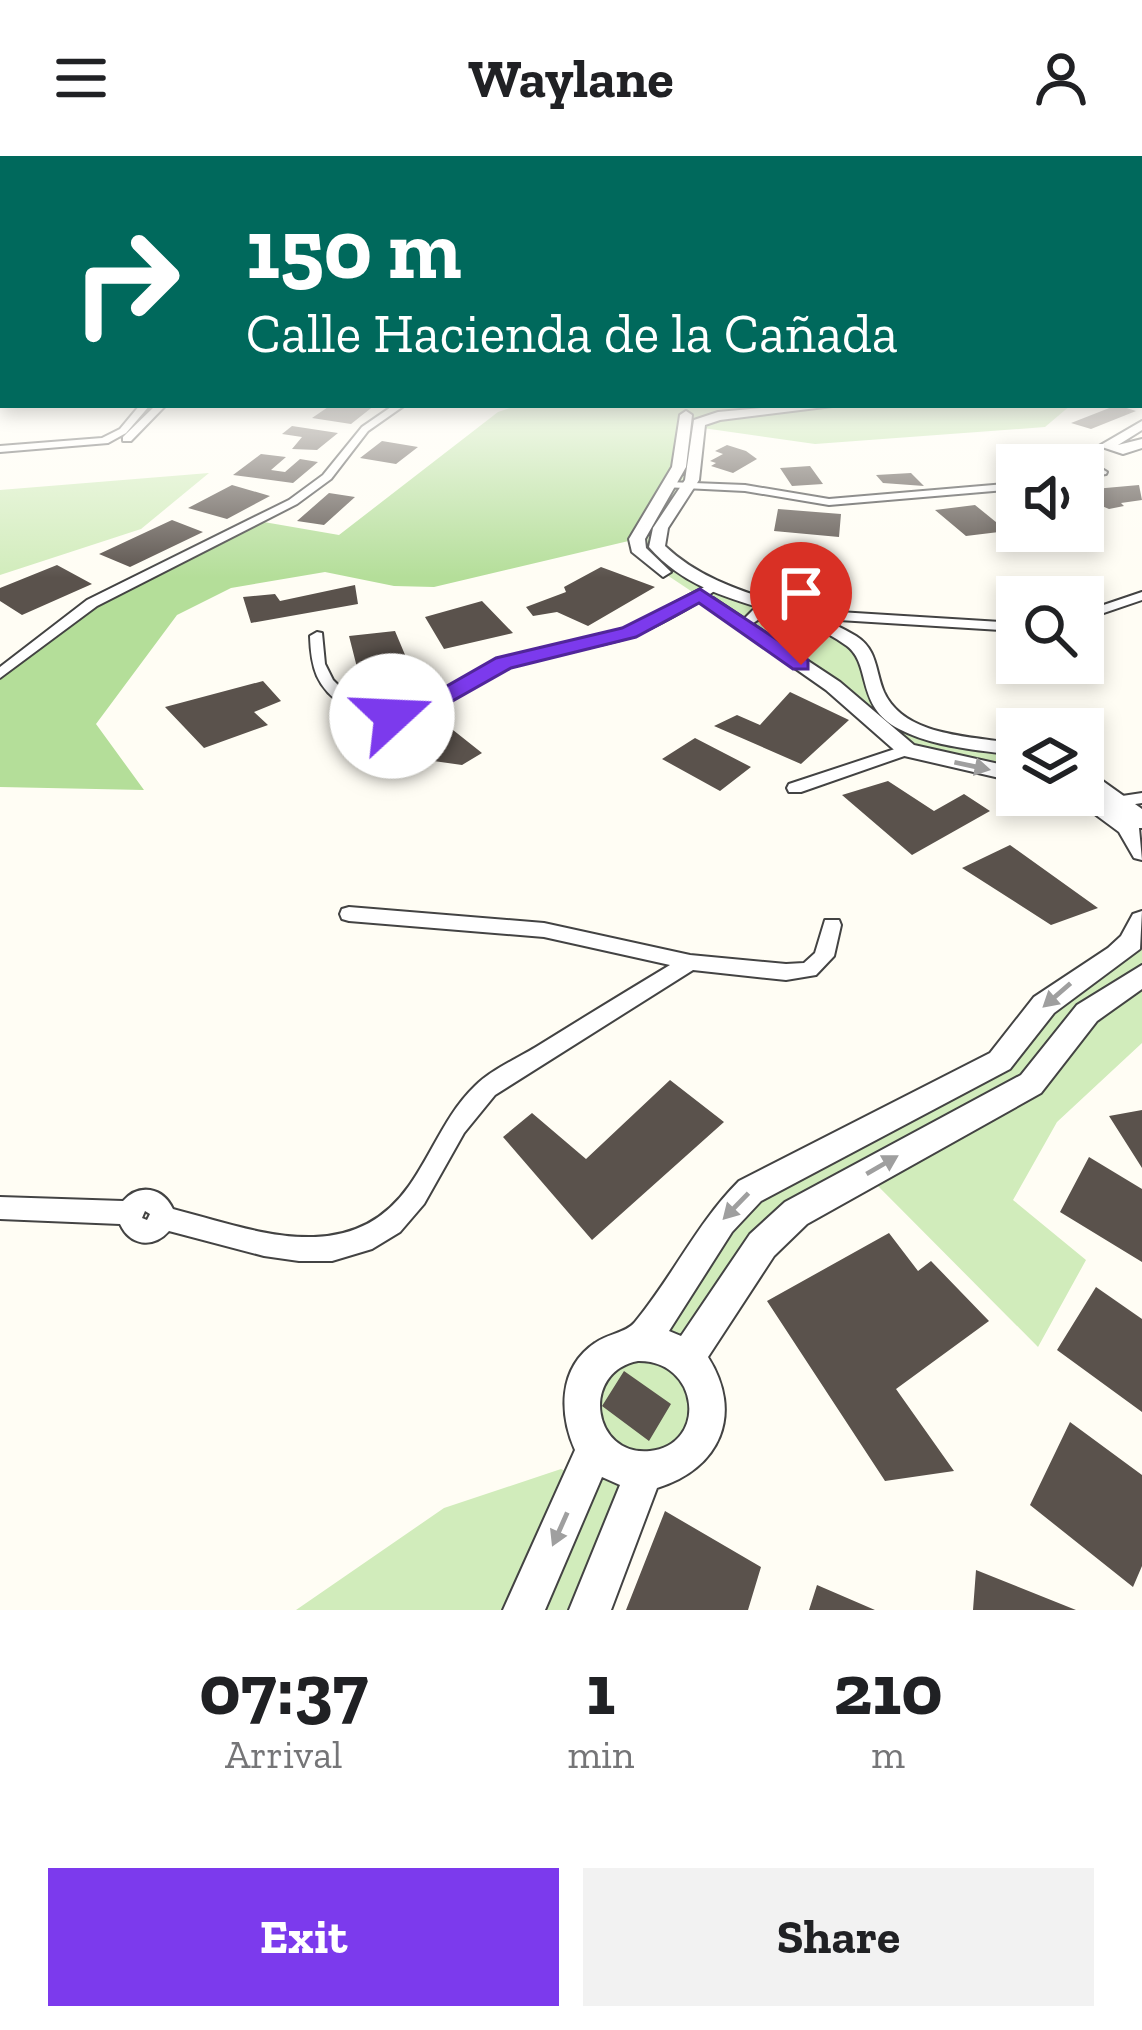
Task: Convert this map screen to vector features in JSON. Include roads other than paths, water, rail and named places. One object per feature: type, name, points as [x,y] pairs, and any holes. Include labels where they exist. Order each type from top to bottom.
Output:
[{"type":"street","points":[[87,447],[101,442]]},
{"type":"street","points":[[0,449],[64,452],[110,442]]},
{"type":"street","points":[[0,674],[92,603],[303,495],[327,477],[355,442]]},
{"type":"street","points":[[681,442],[679,467],[642,525],[638,549],[661,571],[706,591],[833,631],[861,647],[870,660],[876,697],[888,713],[910,726],[938,737],[996,747]]},
{"type":"street","points":[[700,442],[691,486],[659,527],[657,547],[746,624],[833,686],[907,750],[996,770]]},
{"type":"street","points":[[1113,442],[1106,446],[1123,450],[1140,446]]},
{"type":"street","points":[[668,484],[745,488],[829,502],[996,488]]},
{"type":"street","points":[[317,636],[318,664],[327,682],[356,706],[392,716],[416,712],[503,663],[629,633],[706,591]]},
{"type":"street","points":[[1104,609],[1142,596]]},
{"type":"street","points":[[746,624],[758,613],[774,612],[996,626]]},
{"type":"street","points":[[795,788],[907,750]]},
{"type":"street","points":[[1104,793],[1135,824],[1142,852]]},
{"type":"street","points":[[349,914],[544,930],[690,962],[786,972],[809,970],[824,956],[832,926]]},
{"type":"street","points":[[643,1341],[721,1221],[750,1191],[1000,1061],[1044,1005],[1117,955],[1131,942],[1142,920]]},
{"type":"street","points":[[0,1208],[130,1213],[144,1201],[154,1200],[164,1210],[162,1218],[311,1253],[350,1249],[387,1229],[414,1199],[465,1109],[487,1088],[690,962]]},
{"type":"street","points":[[685,1361],[762,1245],[796,1213],[1031,1084],[1087,1013],[1142,975]]},
{"type":"street","points":[[951,1089],[974,1112]]},
{"type":"street","points":[[643,1341],[660,1344],[685,1361],[704,1397],[701,1434],[679,1464],[644,1474],[610,1461],[596,1447],[582,1412],[588,1376],[611,1350],[643,1341]]},
{"type":"street","points":[[524,1610],[596,1447]]},
{"type":"street","points":[[590,1610],[644,1474]]}]
